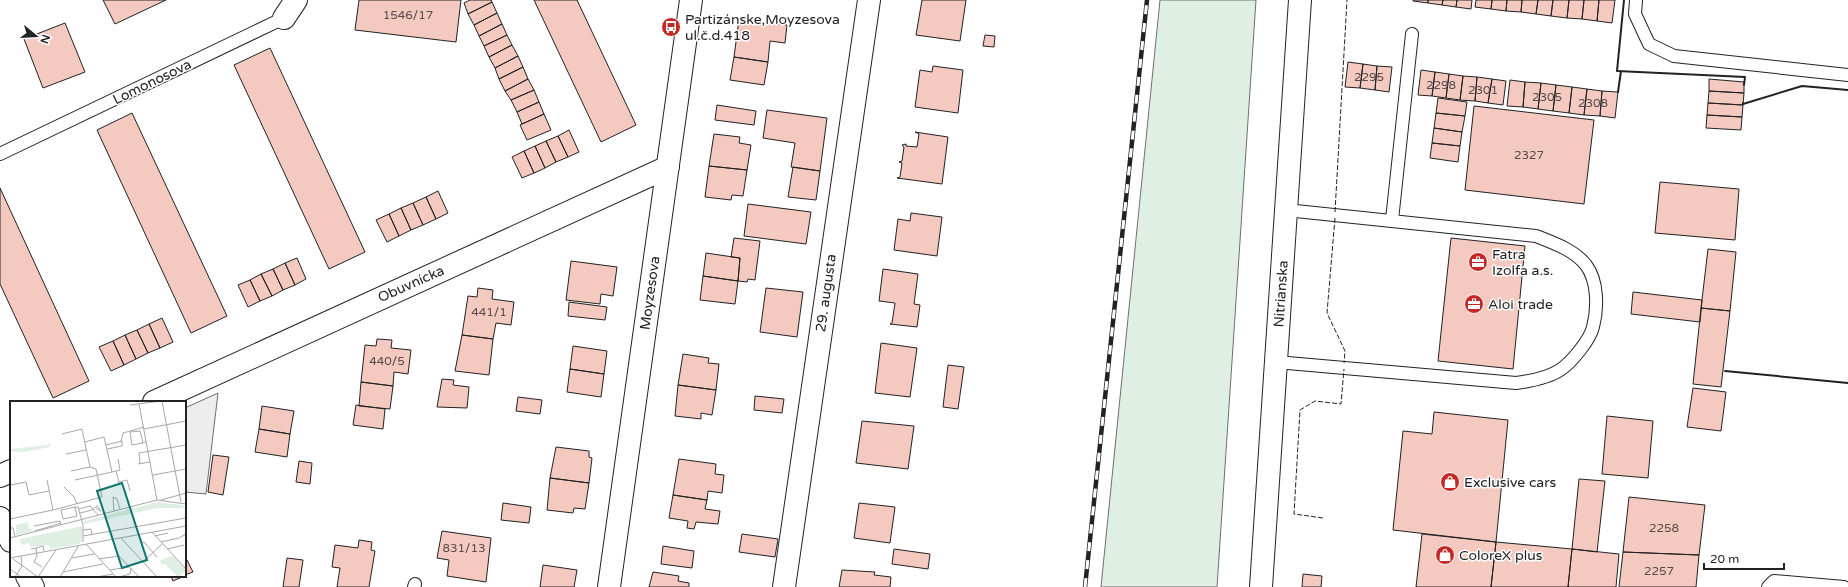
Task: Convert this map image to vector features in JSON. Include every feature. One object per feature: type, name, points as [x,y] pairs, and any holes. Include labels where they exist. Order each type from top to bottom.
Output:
[{"type":"street","name":"Lomonosova","points":[[284,18],[296,0]]},
{"type":"street","name":"Moyzesova","points":[[609,587],[691,0]]},
{"type":"street","name":"29. augusta","points":[[784,587],[869,0]]},
{"type":"street","name":"Nitrianska","points":[[1261,587],[1300,0]]},
{"type":"street","name":"Obuvnícka","points":[[156,401],[668,167]]},
{"type":"street","points":[[0,476],[10,471]]},
{"type":"street","points":[[0,518],[10,539]]},
{"type":"street","points":[[28,577],[33,587]]},
{"type":"lane","points":[[1636,0],[1635,14],[1649,44],[1674,56],[1848,75]]},
{"type":"lane","name":"Lomonosova","points":[[0,154],[284,18]]},
{"type":"lane","points":[[1392,220],[1412,34]]},
{"type":"lane","points":[[1276,362],[1516,383],[1534,381],[1560,370],[1580,351],[1593,328],[1597,290],[1586,265],[1563,247],[1536,236],[1286,210]]},
{"type":"lane","points":[[1768,587],[1774,581],[1844,587]]},
{"type":"green space","points":[[1160,0],[1256,0],[1217,587],[1101,587]]},
{"type":"shaded area","points":[[218,393],[206,494],[186,492],[186,408]]},
{"type":"building","points":[[103,0],[166,0],[115,24]]},
{"type":"building","points":[[359,0],[461,0],[456,42],[355,30]]},
{"type":"building","points":[[470,0],[491,0],[492,2],[468,14],[464,3]]},
{"type":"building","points":[[534,0],[577,0],[636,125],[601,142]]},
{"type":"building","points":[[922,0],[966,0],[960,41],[916,35]]},
{"type":"building","points":[[1428,0],[1428,3],[1413,1]]},
{"type":"building","points":[[1428,0],[1443,0],[1442,5],[1428,3]]},
{"type":"building","points":[[1443,0],[1457,0],[1456,7],[1442,5]]},
{"type":"building","points":[[1457,0],[1472,0],[1471,9],[1456,7]]},
{"type":"building","points":[[1476,0],[1492,0],[1491,9],[1475,7]]},
{"type":"building","points":[[1492,0],[1507,0],[1506,11],[1491,9]]},
{"type":"building","points":[[1507,0],[1522,0],[1521,12],[1506,11]]},
{"type":"building","points":[[1522,0],[1538,0],[1536,14],[1521,12]]},
{"type":"building","points":[[1538,0],[1553,0],[1551,16],[1536,14]]},
{"type":"building","points":[[1553,0],[1569,0],[1567,18],[1551,16]]},
{"type":"building","points":[[1569,0],[1584,0],[1582,19],[1567,18]]},
{"type":"building","points":[[1584,0],[1599,0],[1597,21],[1582,19]]},
{"type":"building","points":[[1599,0],[1615,0],[1612,23],[1597,21]]},
{"type":"building","points":[[492,2],[497,13],[474,25],[468,14]]},
{"type":"building","points":[[497,13],[502,24],[479,36],[474,25]]},
{"type":"building","points":[[739,19],[787,25],[785,43],[770,41],[768,62],[734,57]]},
{"type":"building","points":[[65,23],[85,72],[43,88],[24,39]]},
{"type":"building","points":[[502,24],[507,35],[484,46],[479,36]]},
{"type":"building","points":[[507,35],[512,45],[489,57],[484,46]]},
{"type":"building","points":[[985,35],[995,36],[994,47],[983,46]]},
{"type":"building","points":[[512,45],[518,56],[495,68],[489,57]]},
{"type":"building","points":[[270,48],[365,252],[329,269],[234,65]]},
{"type":"building","points":[[518,56],[523,67],[499,79],[495,68]]},
{"type":"building","points":[[734,57],[768,62],[764,85],[730,80]]},
{"type":"building","points":[[1348,62],[1363,64],[1360,88],[1345,87]]},
{"type":"building","points":[[1363,64],[1377,66],[1375,90],[1360,88]]},
{"type":"building","points":[[933,66],[963,70],[958,113],[915,107],[920,70],[932,72]]},
{"type":"building","points":[[1377,66],[1392,67],[1389,92],[1375,90]]},
{"type":"building","points":[[523,67],[528,79],[505,91],[499,79]]},
{"type":"building","points":[[1421,70],[1435,72],[1432,96],[1418,95]]},
{"type":"building","points":[[1435,72],[1449,74],[1446,98],[1432,96]]},
{"type":"building","points":[[1449,74],[1463,76],[1460,100],[1446,98]]},
{"type":"building","points":[[1463,76],[1477,77],[1475,101],[1460,100]]},
{"type":"building","points":[[1477,77],[1492,79],[1488,103],[1475,101]]},
{"type":"building","points":[[528,79],[534,90],[511,100],[505,91]]},
{"type":"building","points":[[1492,79],[1506,81],[1503,105],[1488,103]]},
{"type":"building","points":[[1709,79],[1744,82],[1744,93],[1709,91]]},
{"type":"building","points":[[1510,80],[1525,82],[1523,107],[1507,106]]},
{"type":"building","points":[[1525,82],[1541,83],[1538,109],[1523,107]]},
{"type":"building","points":[[1541,83],[1556,85],[1553,111],[1538,109]]},
{"type":"building","points":[[1556,85],[1572,87],[1569,113],[1553,111]]},
{"type":"building","points":[[1572,87],[1587,89],[1584,115],[1569,113]]},
{"type":"building","points":[[1587,89],[1602,91],[1600,116],[1584,115]]},
{"type":"building","points":[[534,90],[539,102],[517,112],[511,100]]},
{"type":"building","points":[[1602,91],[1618,92],[1615,118],[1600,116]]},
{"type":"building","points":[[1709,91],[1744,93],[1743,105],[1708,103]]},
{"type":"building","points":[[1438,98],[1467,102],[1465,116],[1436,113]]},
{"type":"building","points":[[539,102],[544,114],[522,124],[517,112]]},
{"type":"building","points":[[1708,103],[1743,105],[1742,117],[1707,115]]},
{"type":"building","points":[[717,105],[756,111],[754,125],[715,120]]},
{"type":"building","points":[[1474,106],[1594,120],[1584,204],[1465,190]]},
{"type":"building","points":[[767,110],[827,118],[820,171],[791,167],[795,143],[763,138]]},
{"type":"building","points":[[132,113],[227,316],[191,333],[97,130]]},
{"type":"building","points":[[1436,113],[1465,116],[1462,132],[1434,128]]},
{"type":"building","points":[[544,114],[551,130],[527,140],[520,125]]},
{"type":"building","points":[[1707,115],[1742,117],[1741,130],[1706,128]]},
{"type":"building","points":[[1434,128],[1462,132],[1460,146],[1432,143]]},
{"type":"building","points":[[569,130],[579,152],[568,157],[558,136]]},
{"type":"building","points":[[915,132],[948,137],[942,184],[897,178],[900,177],[902,163],[899,162],[902,161],[904,147],[902,145],[906,144],[906,146],[917,147],[919,134]]},
{"type":"building","points":[[714,134],[740,137],[739,143],[751,145],[747,170],[709,166]]},
{"type":"building","points":[[558,136],[568,157],[556,162],[546,141]]},
{"type":"building","points":[[546,141],[556,162],[545,168],[535,146]]},
{"type":"building","points":[[1432,143],[1460,146],[1458,162],[1430,158]]},
{"type":"building","points":[[535,146],[545,168],[534,173],[524,151]]},
{"type":"building","points":[[524,151],[534,173],[522,178],[512,157]]},
{"type":"building","points":[[709,166],[747,170],[743,196],[732,195],[731,200],[705,197]]},
{"type":"building","points":[[793,167],[820,171],[816,200],[788,197]]},
{"type":"building","points":[[1660,182],[1739,189],[1735,240],[1655,233]]},
{"type":"building","points":[[0,188],[89,381],[53,398],[0,284]]},
{"type":"building","points":[[438,191],[448,213],[436,219],[426,197]]},
{"type":"building","points":[[426,197],[436,219],[423,225],[413,203]]},
{"type":"building","points":[[413,203],[423,225],[411,230],[401,208]]},
{"type":"building","points":[[748,204],[811,212],[806,244],[744,236]]},
{"type":"building","points":[[401,208],[411,230],[399,236],[389,214]]},
{"type":"building","points":[[911,213],[942,217],[937,256],[894,250],[898,219],[910,221]]},
{"type":"building","points":[[389,214],[399,236],[387,242],[376,220]]},
{"type":"building","points":[[734,238],[760,241],[755,280],[748,279],[747,282],[738,281],[740,258],[731,257]]},
{"type":"building","points":[[1451,238],[1525,246],[1513,369],[1438,361]]},
{"type":"building","points":[[1708,249],[1736,252],[1730,311],[1701,308]]},
{"type":"building","points":[[706,253],[740,258],[738,281],[703,276]]},
{"type":"building","points":[[297,258],[306,279],[295,285],[285,263]]},
{"type":"building","points":[[571,261],[617,267],[613,296],[601,294],[600,304],[566,300]]},
{"type":"building","points":[[285,263],[295,285],[283,290],[273,269]]},
{"type":"building","points":[[273,269],[283,290],[272,296],[261,274]]},
{"type":"building","points":[[883,269],[918,274],[914,304],[920,305],[917,327],[890,324],[892,323],[895,303],[879,301]]},
{"type":"building","points":[[261,274],[272,296],[260,301],[250,280]]},
{"type":"building","points":[[703,276],[738,281],[735,304],[700,300]]},
{"type":"building","points":[[250,280],[260,301],[248,307],[238,285]]},
{"type":"building","points":[[478,288],[493,290],[492,299],[514,302],[511,325],[496,323],[493,339],[462,335],[468,296],[477,297]]},
{"type":"building","points":[[766,288],[803,292],[797,337],[760,332]]},
{"type":"building","points":[[1633,292],[1702,300],[1700,322],[1631,314]]},
{"type":"building","points":[[569,302],[607,307],[605,320],[568,316]]},
{"type":"building","points":[[1701,308],[1730,311],[1721,387],[1693,384]]},
{"type":"building","points":[[162,318],[173,342],[160,348],[149,324]]},
{"type":"building","points":[[149,324],[160,348],[148,353],[137,330]]},
{"type":"building","points":[[137,330],[148,353],[136,359],[125,335]]},
{"type":"building","points":[[125,335],[136,359],[124,365],[113,341]]},
{"type":"building","points":[[462,335],[493,339],[489,375],[455,371]]},
{"type":"building","points":[[377,339],[392,340],[391,348],[411,350],[408,374],[394,372],[393,386],[361,382],[365,345],[376,346]]},
{"type":"building","points":[[113,341],[124,365],[111,371],[99,347]]},
{"type":"building","points":[[881,343],[917,348],[910,397],[875,393]]},
{"type":"building","points":[[573,346],[607,351],[604,374],[570,369]]},
{"type":"building","points":[[683,354],[709,358],[708,363],[719,364],[716,390],[678,385]]},
{"type":"building","points":[[948,365],[964,367],[958,409],[943,407]]},
{"type":"building","points":[[570,369],[604,374],[601,397],[567,392]]},
{"type":"building","points":[[442,379],[454,380],[453,385],[469,387],[467,408],[437,407]]},
{"type":"building","points":[[361,382],[393,386],[390,409],[359,406]]},
{"type":"building","points":[[678,385],[716,390],[712,415],[701,413],[701,419],[675,416]]},
{"type":"building","points":[[1693,388],[1726,392],[1721,431],[1687,427]]},
{"type":"building","points":[[755,396],[784,399],[782,413],[754,410]]},
{"type":"building","points":[[518,397],[542,400],[540,414],[516,411]]},
{"type":"building","points":[[356,405],[385,409],[383,429],[353,425]]},
{"type":"building","points":[[262,406],[294,411],[290,434],[259,429]]},
{"type":"building","name":"Exclusive cars","points":[[1434,412],[1508,420],[1496,542],[1393,530],[1403,431],[1432,434]]},
{"type":"building","points":[[1607,416],[1653,421],[1648,478],[1602,474]]},
{"type":"building","points":[[862,421],[914,426],[908,469],[856,463]]},
{"type":"building","points":[[259,429],[290,434],[287,457],[255,452]]},
{"type":"building","points":[[556,447],[589,451],[589,457],[592,458],[589,483],[550,478]]},
{"type":"building","points":[[213,455],[229,457],[223,495],[208,492]]},
{"type":"building","points":[[679,459],[716,464],[715,474],[724,475],[722,493],[708,491],[707,500],[673,495]]},
{"type":"building","points":[[299,461],[312,463],[310,484],[296,482]]},
{"type":"building","points":[[550,478],[589,483],[585,509],[574,508],[573,513],[547,510]]},
{"type":"building","points":[[1579,479],[1605,481],[1597,552],[1572,549]]},
{"type":"building","points":[[673,495],[707,500],[705,509],[720,511],[718,524],[696,522],[694,529],[687,528],[688,521],[669,518]]},
{"type":"building","points":[[1629,497],[1705,505],[1699,555],[1623,552]]},
{"type":"building","points":[[503,503],[531,507],[529,523],[501,520]]},
{"type":"building","points":[[859,503],[895,507],[890,543],[854,538]]},
{"type":"building","points":[[442,531],[491,538],[486,582],[447,576],[449,560],[437,558]]},
{"type":"building","points":[[742,534],[778,539],[775,557],[739,552]]},
{"type":"building","points":[[1422,534],[1496,542],[1491,587],[1416,587]]},
{"type":"building","points":[[359,540],[372,542],[371,550],[375,551],[369,587],[337,587],[340,568],[332,567],[335,545],[358,548]]},
{"type":"building","points":[[1496,542],[1572,549],[1568,587],[1491,587]]},
{"type":"building","points":[[663,546],[694,551],[692,568],[661,564]]},
{"type":"building","points":[[894,549],[930,554],[928,569],[892,564]]},
{"type":"building","points":[[1572,549],[1619,554],[1616,587],[1568,587]]},
{"type":"building","points":[[1623,552],[1699,555],[1696,587],[1619,587]]},
{"type":"building","points":[[287,558],[303,560],[299,587],[283,587]]},
{"type":"building","points":[[186,560],[193,572],[186,575]]},
{"type":"building","points":[[543,565],[577,570],[574,587],[540,587]]},
{"type":"building","points":[[842,570],[875,572],[874,575],[891,577],[890,587],[839,587]]},
{"type":"building","points":[[653,572],[679,576],[678,581],[689,583],[689,587],[649,587]]},
{"type":"building","points":[[1303,574],[1322,576],[1321,587],[1302,587]]},
{"type":"building","points":[[171,577],[182,577],[173,581]]},
{"type":"railway","points":[[1085,587],[1147,0]]},
{"type":"fence","points":[[1335,212],[1347,0]]},
{"type":"fence","points":[[1335,218],[1327,313],[1345,351],[1344,363]]},
{"type":"fence","points":[[1323,518],[1294,514],[1300,410],[1315,401],[1341,404],[1344,369]]},
{"type":"wall","points":[[1624,0],[1617,71],[1745,77],[1744,85]]},
{"type":"wall","points":[[1618,92],[1621,71]]},
{"type":"wall","points":[[1743,103],[1802,86],[1848,90]]},
{"type":"wall","points":[[1725,371],[1848,383]]},
{"type":"place","name":"Partizánske,Moyzesova ul.č.d.418","points":[[671,27]]},
{"type":"place","name":"Fatra Izolfa a.s.","points":[[1478,262]]},
{"type":"place","name":"Aloi trade","points":[[1474,304]]},
{"type":"place","name":"Exclusive cars","points":[[1450,482]]},
{"type":"place","name":"ColoreX plus","points":[[1445,555]]}]
